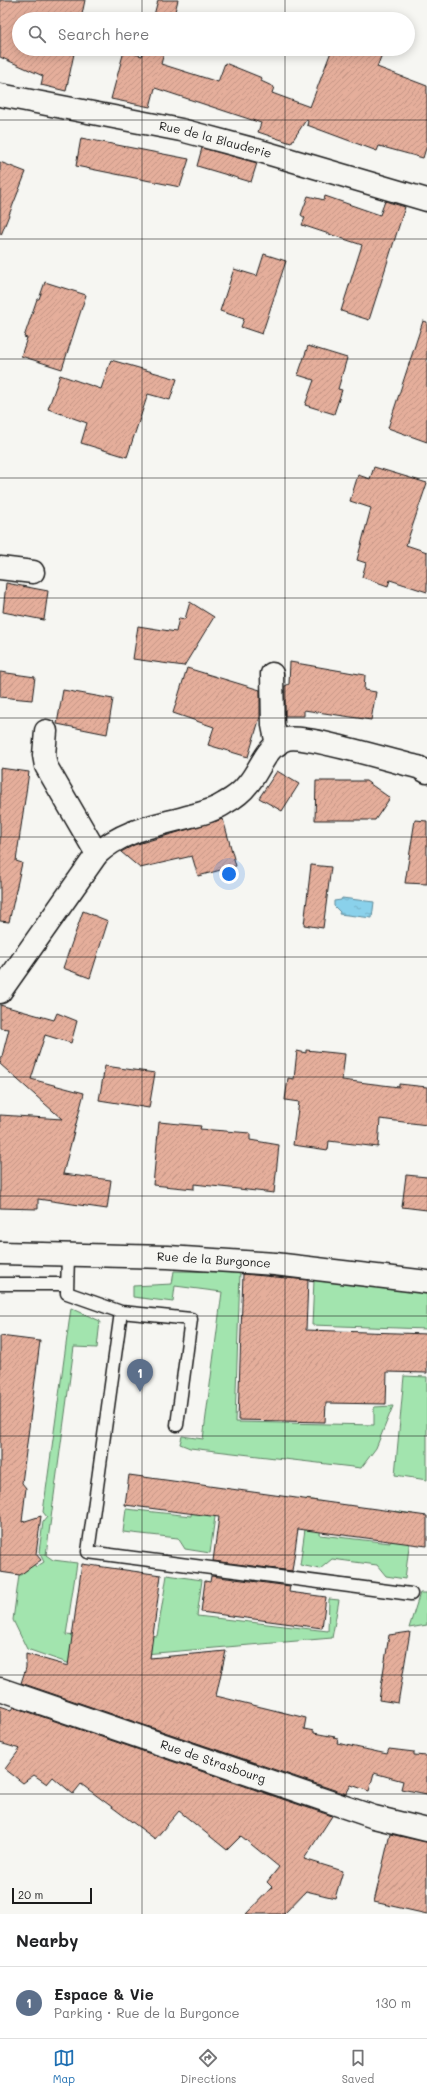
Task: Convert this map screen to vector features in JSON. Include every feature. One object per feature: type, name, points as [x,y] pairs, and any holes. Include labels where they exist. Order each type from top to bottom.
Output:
[{"type":"street","name":"Rue de la Blauderie","points":[[0,95],[182,130],[260,151],[427,200]]},
{"type":"street","points":[[0,568],[33,572]]},
{"type":"street","points":[[272,674],[273,725],[277,745]]},
{"type":"street","points":[[46,731],[44,755],[46,766],[97,854]]},
{"type":"street","points":[[0,992],[97,854],[109,843],[123,835],[206,812],[223,805],[237,795],[249,783],[268,753],[277,745],[288,739],[308,740],[418,767],[427,772]]},
{"type":"street","name":"Rue de la Burgonce","points":[[0,1253],[168,1257],[275,1264],[427,1282]]},
{"type":"street","name":"Rue de Strasbourg","points":[[0,1689],[374,1817],[427,1830]]},
{"type":"lane","points":[[68,1255],[67,1292],[120,1312],[191,1319],[177,1425]]},
{"type":"lane","points":[[0,1284],[67,1284]]},
{"type":"lane","points":[[120,1312],[88,1552],[411,1594]]},
{"type":"green space","points":[[174,1271],[240,1272],[235,1422],[374,1425],[374,1407],[393,1406],[376,1448],[361,1468],[190,1448],[180,1444],[182,1436],[203,1439],[222,1292],[175,1286],[173,1302],[133,1297],[133,1286],[172,1284]]},
{"type":"green space","points":[[314,1280],[427,1293],[427,1329],[312,1325]]},
{"type":"green space","points":[[71,1308],[100,1321],[97,1348],[74,1347],[46,1555],[53,1560],[77,1563],[66,1635],[108,1639],[109,1628],[157,1636],[167,1575],[202,1580],[197,1616],[328,1631],[329,1599],[339,1600],[332,1638],[86,1659],[82,1668],[27,1649],[13,1620],[21,1560],[31,1560],[36,1567],[44,1562],[39,1552],[43,1522],[47,1517],[43,1512]]},
{"type":"green space","points":[[404,1376],[427,1377],[427,1480],[395,1475]]},
{"type":"green space","points":[[195,1485],[219,1488],[210,1553],[185,1549],[178,1538],[123,1532],[126,1509],[191,1516]]},
{"type":"green space","points":[[306,1499],[323,1502],[320,1535],[390,1543],[395,1511],[413,1514],[405,1579],[386,1576],[377,1565],[332,1559],[320,1569],[300,1565],[306,1522],[302,1521]]},
{"type":"green space","points":[[420,1593],[427,1593],[427,1625],[409,1628]]},
{"type":"water","points":[[342,898],[374,902],[372,918],[339,914],[340,912],[334,906],[334,901],[341,900]]},
{"type":"building","points":[[0,0],[85,0],[82,12],[12,12],[12,56],[74,56],[66,91],[41,85],[43,76],[0,57]]},
{"type":"building","points":[[158,0],[178,0],[175,12],[155,12]]},
{"type":"building","points":[[123,56],[163,56],[161,64],[218,82],[225,63],[262,78],[261,81],[274,87],[272,93],[310,107],[329,56],[381,56],[377,67],[427,86],[427,145],[423,158],[379,146],[377,151],[307,125],[308,121],[306,120],[291,143],[258,132],[261,123],[155,88],[150,107],[111,99]]},
{"type":"building","points":[[81,138],[189,159],[180,187],[76,166]]},
{"type":"building","points":[[202,148],[257,163],[251,182],[197,166]]},
{"type":"building","points":[[0,162],[26,172],[1,235],[0,234]]},
{"type":"building","points":[[308,196],[324,200],[325,196],[380,215],[385,201],[405,207],[369,320],[341,311],[362,245],[302,225],[305,218],[301,215]]},
{"type":"building","points":[[264,254],[286,261],[262,334],[241,327],[244,319],[220,311],[234,269],[257,276]]},
{"type":"building","points":[[45,282],[86,295],[62,369],[21,356],[27,338],[24,337],[37,299],[39,299]]},
{"type":"building","points":[[423,321],[427,322],[427,442],[388,428]]},
{"type":"building","points":[[308,346],[347,358],[338,389],[342,390],[334,414],[305,405],[314,380],[298,375]]},
{"type":"building","points":[[111,360],[177,379],[170,400],[148,394],[127,457],[81,443],[87,423],[48,409],[60,375],[101,389]]},
{"type":"building","points":[[374,467],[427,483],[406,545],[427,552],[427,592],[390,580],[388,586],[362,577],[366,563],[357,560],[371,508],[350,501],[358,475],[370,479]]},
{"type":"building","points":[[6,583],[48,591],[44,620],[3,612]]},
{"type":"building","points":[[190,602],[214,617],[184,666],[133,659],[138,626],[176,632],[179,618],[185,619]]},
{"type":"building","points":[[290,662],[365,675],[364,690],[376,692],[371,720],[304,710],[304,716],[285,716],[285,686],[289,684]]},
{"type":"building","points":[[187,668],[260,690],[260,717],[248,757],[208,745],[214,727],[173,713]]},
{"type":"building","points":[[0,672],[35,677],[32,700],[0,697]]},
{"type":"building","points":[[63,690],[113,699],[107,734],[57,724]]},
{"type":"building","points":[[0,768],[29,772],[16,861],[22,863],[9,922],[0,921]]},
{"type":"building","points":[[277,771],[299,784],[282,811],[259,798]]},
{"type":"building","points":[[316,781],[366,781],[390,798],[375,820],[315,820]]},
{"type":"building","points":[[223,819],[236,866],[198,876],[192,856],[140,868],[121,852],[134,845]]},
{"type":"building","points":[[415,820],[427,821],[427,884],[405,883]]},
{"type":"building","points":[[311,865],[331,867],[323,928],[304,925]]},
{"type":"building","points":[[83,911],[108,921],[90,978],[63,968]]},
{"type":"building","points":[[0,1005],[54,1020],[57,1013],[77,1021],[71,1043],[45,1035],[31,1079],[84,1093],[63,1174],[111,1180],[107,1209],[38,1199],[38,1209],[0,1208],[0,1115],[62,1119],[0,1064],[9,1029],[0,1028]]},
{"type":"building","points":[[306,1050],[345,1054],[342,1080],[399,1087],[399,1084],[427,1087],[427,1125],[380,1119],[378,1147],[329,1141],[328,1150],[293,1145],[299,1102],[285,1100],[288,1078],[294,1079],[297,1051],[306,1053]]},
{"type":"building","points":[[105,1066],[155,1073],[149,1108],[99,1100]]},
{"type":"building","points":[[159,1122],[201,1126],[200,1129],[250,1133],[250,1140],[279,1145],[274,1193],[194,1184],[194,1189],[153,1185]]},
{"type":"building","points":[[406,1175],[427,1177],[427,1210],[402,1207]]},
{"type":"building","points":[[243,1274],[308,1280],[306,1330],[427,1334],[427,1373],[387,1372],[386,1404],[326,1403],[325,1422],[238,1420]]},
{"type":"building","points":[[0,1336],[40,1341],[22,1483],[26,1488],[22,1522],[41,1516],[36,1554],[41,1560],[20,1575],[0,1572]]},
{"type":"building","points":[[129,1475],[427,1516],[427,1546],[298,1529],[292,1571],[213,1561],[219,1517],[125,1505]]},
{"type":"building","points":[[82,1564],[161,1575],[150,1658],[226,1651],[216,1696],[306,1718],[304,1729],[314,1731],[314,1733],[335,1737],[333,1738],[338,1739],[337,1743],[387,1754],[389,1749],[414,1752],[414,1755],[427,1756],[427,1794],[401,1789],[403,1781],[374,1773],[369,1791],[351,1785],[346,1794],[21,1683],[26,1668],[26,1654],[68,1666]]},
{"type":"building","points":[[211,1576],[290,1586],[289,1592],[326,1597],[322,1628],[201,1612],[205,1581],[210,1582]]},
{"type":"building","points":[[410,1632],[398,1703],[379,1700],[389,1635]]},
{"type":"building","points":[[0,1706],[12,1710],[14,1707],[332,1816],[304,1859],[343,1871],[335,1898],[306,1891],[284,1914],[246,1914],[272,1887],[267,1882],[279,1867],[241,1836],[227,1850],[179,1811],[155,1839],[81,1784],[73,1794],[53,1777],[47,1784],[34,1775],[23,1783],[5,1769],[20,1749],[0,1743]]},
{"type":"building","points":[[390,1834],[427,1842],[427,1914],[374,1902]]},
{"type":"place","name":"Espace & Vie","points":[[140,1392]]}]
